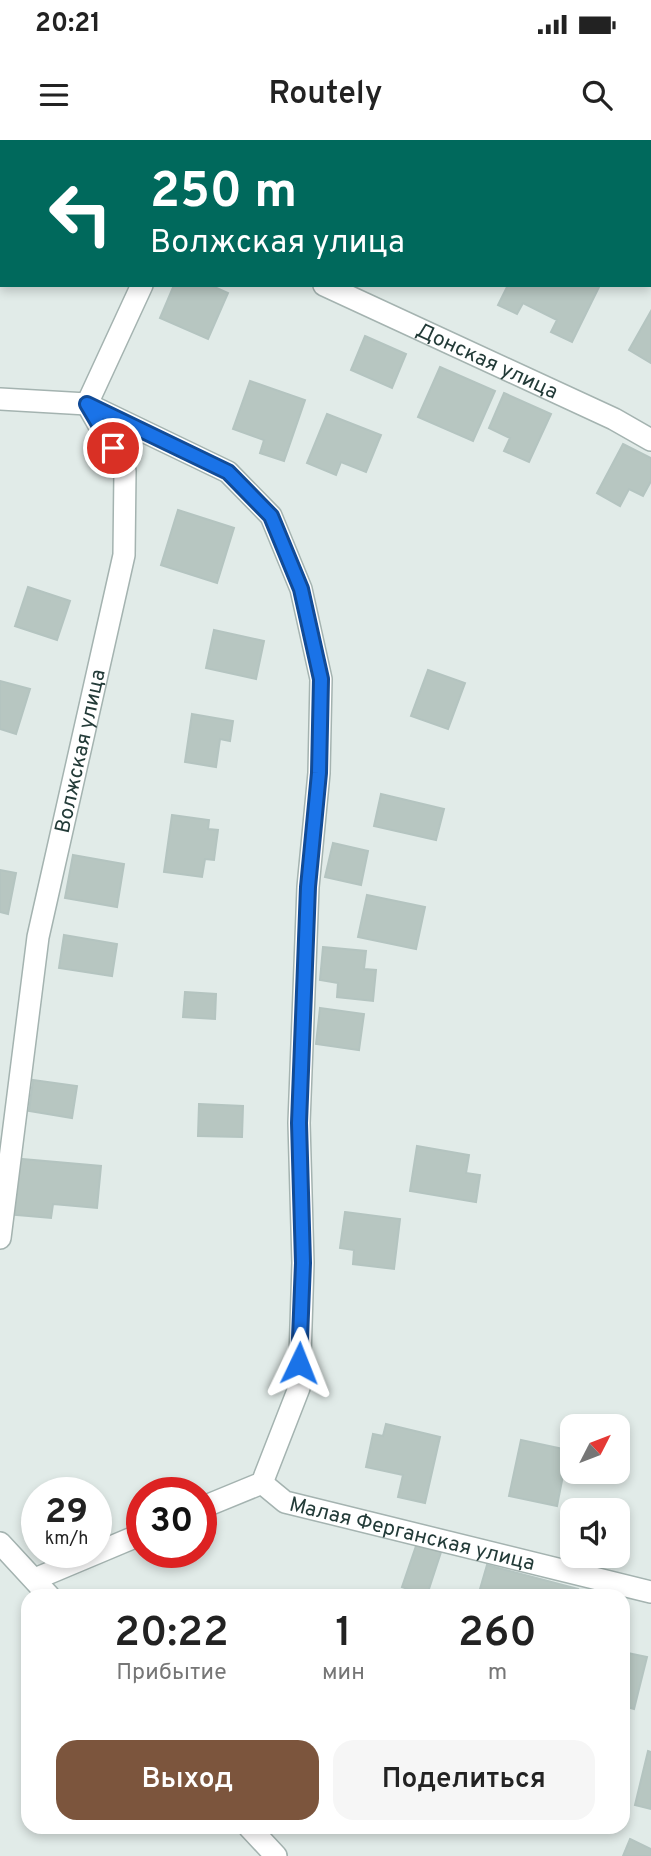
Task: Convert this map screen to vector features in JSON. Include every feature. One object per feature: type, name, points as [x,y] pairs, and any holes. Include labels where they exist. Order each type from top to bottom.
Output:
[{"type":"street","points":[[87,404],[141,287]]},
{"type":"street","name":"Донская улица","points":[[328,287],[614,419],[651,440]]},
{"type":"street","points":[[0,399],[87,404],[228,472],[271,516],[301,589],[321,679],[319,773],[308,887],[299,1123],[303,1263],[299,1388],[262,1483],[217,1501]]},
{"type":"street","name":"Волжская улица","points":[[0,1238],[38,937],[124,555],[125,471],[87,404]]},
{"type":"street","name":"Малая Ферганская улица","points":[[262,1483],[285,1502],[651,1592]]},
{"type":"street","points":[[35,1579],[126,1541]]},
{"type":"street","points":[[0,1543],[43,1589]]},
{"type":"street","points":[[256,1834],[276,1856]]},
{"type":"building","points":[[173,287],[214,287],[228,293],[208,339],[160,318]]},
{"type":"building","points":[[507,287],[599,287],[572,342],[551,332],[557,320],[523,303],[517,314],[498,305]]},
{"type":"building","points":[[651,311],[651,363],[629,350]]},
{"type":"building","points":[[365,336],[406,354],[392,388],[351,370]]},
{"type":"building","points":[[440,367],[495,391],[473,441],[418,417]]},
{"type":"building","points":[[250,381],[305,400],[284,461],[260,453],[264,440],[233,429]]},
{"type":"building","points":[[504,393],[551,414],[529,462],[504,451],[510,438],[489,428]]},
{"type":"building","points":[[327,414],[381,435],[366,472],[341,462],[336,475],[307,463]]},
{"type":"building","points":[[623,444],[651,458],[651,481],[643,496],[629,489],[620,506],[597,493]]},
{"type":"building","points":[[178,510],[234,528],[217,583],[161,565]]},
{"type":"building","points":[[28,587],[70,601],[57,640],[15,626]]},
{"type":"building","points":[[214,630],[264,641],[256,679],[206,668]]},
{"type":"building","points":[[428,670],[465,683],[448,729],[411,716]]},
{"type":"building","points":[[0,681],[30,689],[16,734],[0,729]]},
{"type":"building","points":[[192,714],[233,721],[230,741],[220,739],[216,767],[185,762]]},
{"type":"building","points":[[381,794],[444,809],[436,840],[374,826]]},
{"type":"building","points":[[172,815],[209,820],[208,829],[218,830],[214,860],[205,859],[202,877],[164,872]]},
{"type":"building","points":[[333,843],[368,851],[361,885],[325,877]]},
{"type":"building","points":[[73,855],[124,864],[117,907],[65,898]]},
{"type":"building","points":[[0,870],[16,873],[8,914],[0,912]]},
{"type":"building","points":[[367,895],[425,907],[416,949],[358,937]]},
{"type":"building","points":[[64,935],[117,944],[112,976],[59,968]]},
{"type":"building","points":[[323,947],[366,951],[364,969],[376,970],[373,1001],[337,997],[338,983],[320,980]]},
{"type":"building","points":[[185,992],[216,994],[215,1019],[183,1017]]},
{"type":"building","points":[[320,1008],[364,1014],[359,1050],[316,1044]]},
{"type":"building","points":[[33,1080],[77,1086],[72,1118],[29,1111]]},
{"type":"building","points":[[199,1104],[243,1106],[242,1137],[198,1136]]},
{"type":"building","points":[[417,1146],[469,1155],[466,1173],[480,1175],[476,1202],[410,1191]]},
{"type":"building","points":[[11,1158],[101,1166],[97,1208],[53,1204],[51,1218],[6,1214]]},
{"type":"building","points":[[345,1212],[400,1219],[394,1269],[353,1264],[354,1250],[340,1248]]},
{"type":"building","points":[[386,1424],[440,1437],[425,1503],[398,1497],[403,1475],[366,1467],[373,1434],[383,1436]]},
{"type":"building","points":[[521,1440],[560,1448],[561,1484],[557,1506],[509,1496]]},
{"type":"building","points":[[417,1543],[441,1552],[429,1589],[402,1587]]},
{"type":"building","points":[[487,1565],[578,1589],[480,1589]]},
{"type":"building","points":[[630,1653],[647,1657],[634,1709],[630,1708]]},
{"type":"building","points":[[648,1751],[651,1752],[651,1809],[635,1805]]},
{"type":"building","points":[[630,1839],[651,1849],[651,1856],[623,1856]]},
{"type":"route","points":[[113,448],[87,404],[228,472],[271,516],[301,589],[321,679],[319,773],[308,887],[299,1123],[303,1263],[299,1363]]}]
